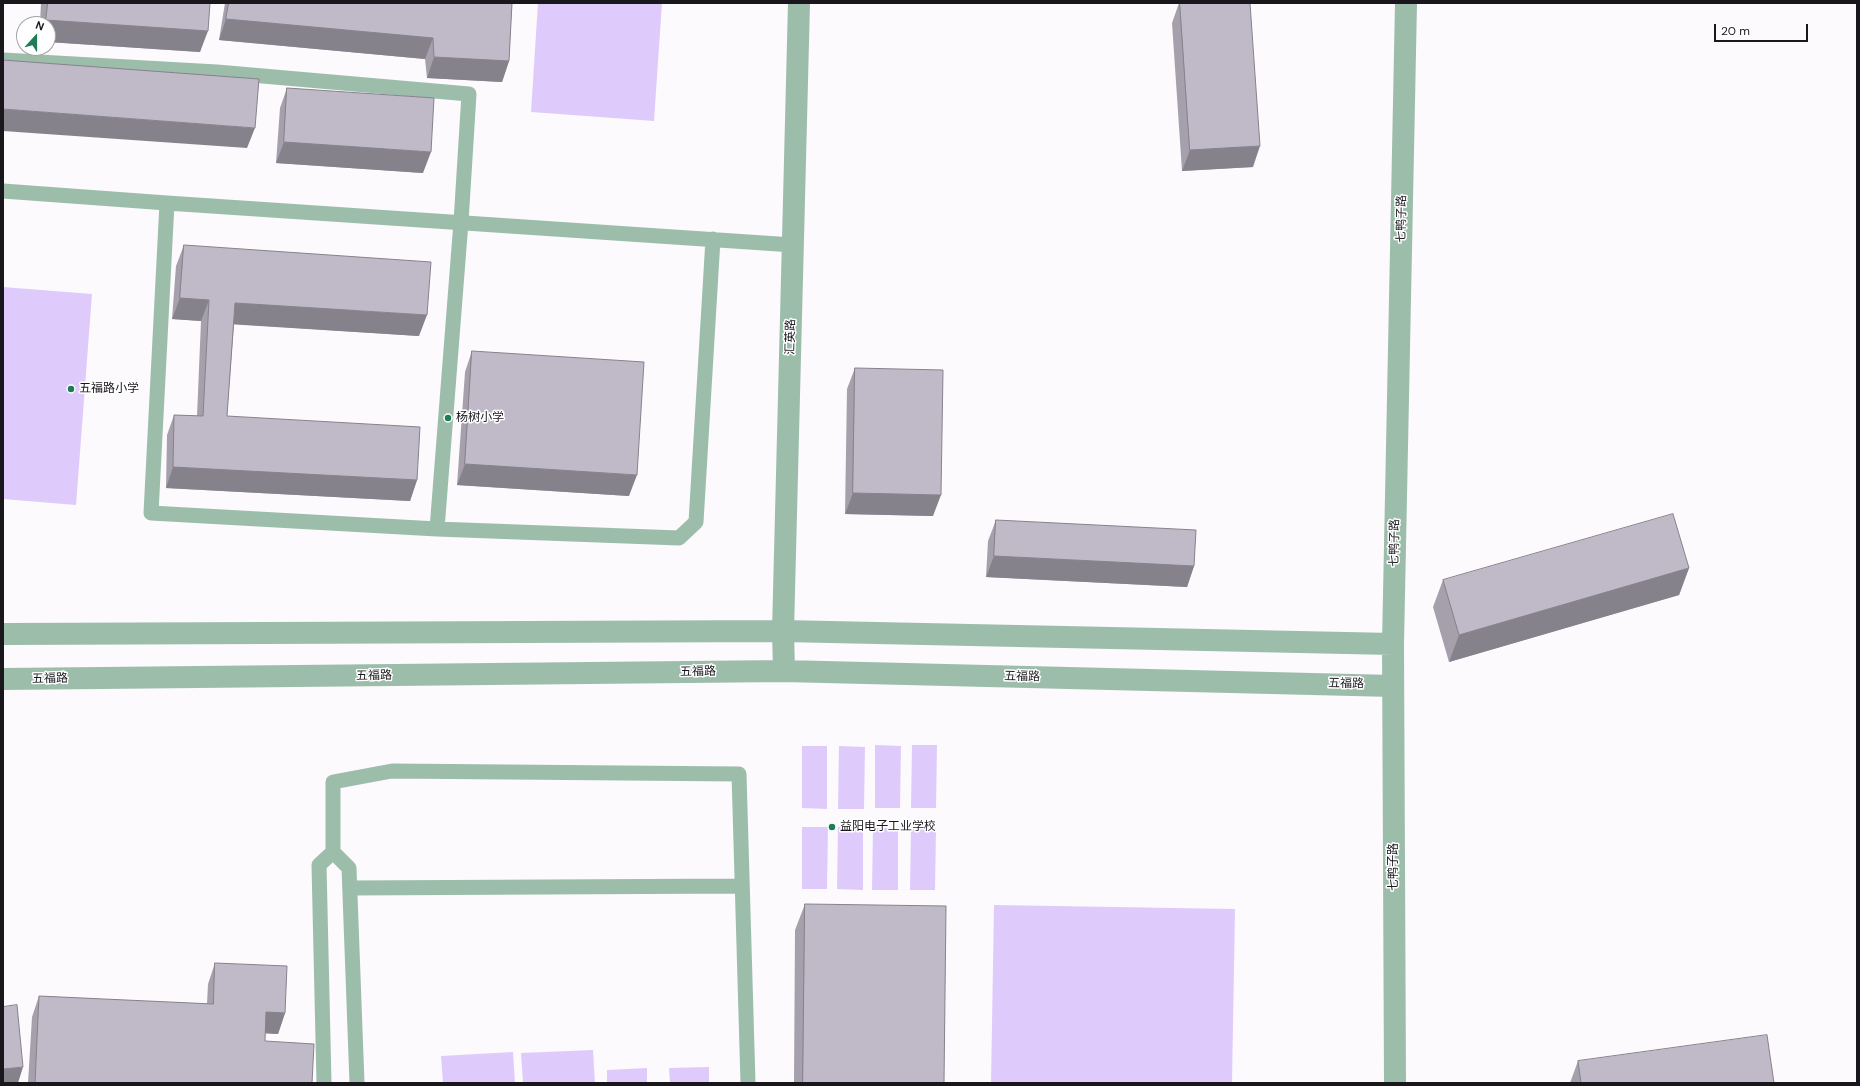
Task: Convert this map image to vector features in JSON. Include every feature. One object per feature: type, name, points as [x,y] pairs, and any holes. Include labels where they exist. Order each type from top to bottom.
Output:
[{"type":"street","name":"汇英路","points":[[784,671],[783,631],[799,3]]},
{"type":"street","name":"七鸭子路","points":[[1395,1083],[1393,644],[1406,3]]},
{"type":"street","points":[[3,634],[783,631],[1393,644]]},
{"type":"street","name":"五福路","points":[[3,680],[784,671],[1393,686]]},
{"type":"lane","points":[[3,60],[217,72],[469,94],[461,222],[437,528]]},
{"type":"lane","points":[[3,191],[793,245]]},
{"type":"lane","points":[[167,203],[151,513],[437,528],[679,538],[696,522],[713,239]]},
{"type":"lane","points":[[324,1083],[319,865],[332,852],[333,782],[392,771],[739,774],[748,1083]]},
{"type":"lane","points":[[332,852],[349,868],[357,1083]]},
{"type":"lane","points":[[350,888],[742,886]]},
{"type":"shaded area","points":[[538,3],[662,3],[654,121],[531,112]]},
{"type":"shaded area","points":[[3,287],[92,294],[76,505],[3,499]]},
{"type":"shaded area","points":[[875,745],[901,746],[900,808],[875,808]]},
{"type":"shaded area","points":[[912,745],[937,745],[936,808],[911,808]]},
{"type":"shaded area","points":[[802,746],[827,746],[827,809],[802,808]]},
{"type":"shaded area","points":[[839,746],[865,747],[864,809],[838,809]]},
{"type":"shaded area","points":[[802,827],[828,827],[827,889],[802,889]]},
{"type":"shaded area","points":[[838,827],[863,827],[863,890],[837,889]]},
{"type":"shaded area","points":[[911,827],[936,828],[935,890],[910,890]]},
{"type":"shaded area","points":[[873,828],[898,828],[898,890],[872,890]]},
{"type":"shaded area","points":[[994,905],[1235,909],[1232,1083],[991,1083]]},
{"type":"shaded area","points":[[593,1050],[595,1083],[523,1083],[521,1053]]},
{"type":"shaded area","points":[[513,1052],[515,1083],[443,1083],[441,1056]]},
{"type":"shaded area","points":[[709,1067],[709,1083],[670,1083],[669,1068]]},
{"type":"shaded area","points":[[647,1068],[647,1083],[607,1083],[607,1070]]},
{"type":"building","points":[[48,3],[210,3],[208,31],[56,21],[56,16],[46,16]]},
{"type":"building","points":[[229,3],[512,3],[509,61],[434,57],[433,38],[226,19]]},
{"type":"building","points":[[1180,3],[1250,3],[1260,146],[1190,150]]},
{"type":"building","points":[[3,60],[259,79],[255,128],[3,109]]},
{"type":"building","points":[[287,88],[434,98],[431,152],[284,142]]},
{"type":"building","points":[[184,245],[431,262],[427,315],[235,303],[227,416],[420,427],[417,480],[173,467],[174,415],[203,416],[209,300],[180,298]]},
{"type":"building","points":[[472,351],[644,362],[637,475],[465,464]]},
{"type":"building","points":[[855,368],[943,370],[941,495],[853,493]]},
{"type":"building","points":[[1673,514],[1689,568],[1459,635],[1443,580]]},
{"type":"building","points":[[996,520],[1196,530],[1194,566],[994,556]]},
{"type":"building","points":[[805,904],[946,906],[944,1083],[803,1083]]},
{"type":"building","points":[[215,963],[287,966],[285,1013],[266,1012],[265,1041],[314,1044],[312,1083],[35,1083],[39,996],[213,1004]]},
{"type":"building","points":[[17,1005],[23,1067],[3,1069],[3,1007]]},
{"type":"building","points":[[1767,1035],[1774,1083],[1581,1083],[1578,1061]]},
{"type":"place","name":"五福路小学","points":[[71,389]]},
{"type":"place","name":"杨树小学","points":[[448,418]]},
{"type":"place","name":"益阳电子工业学校","points":[[832,827]]}]
